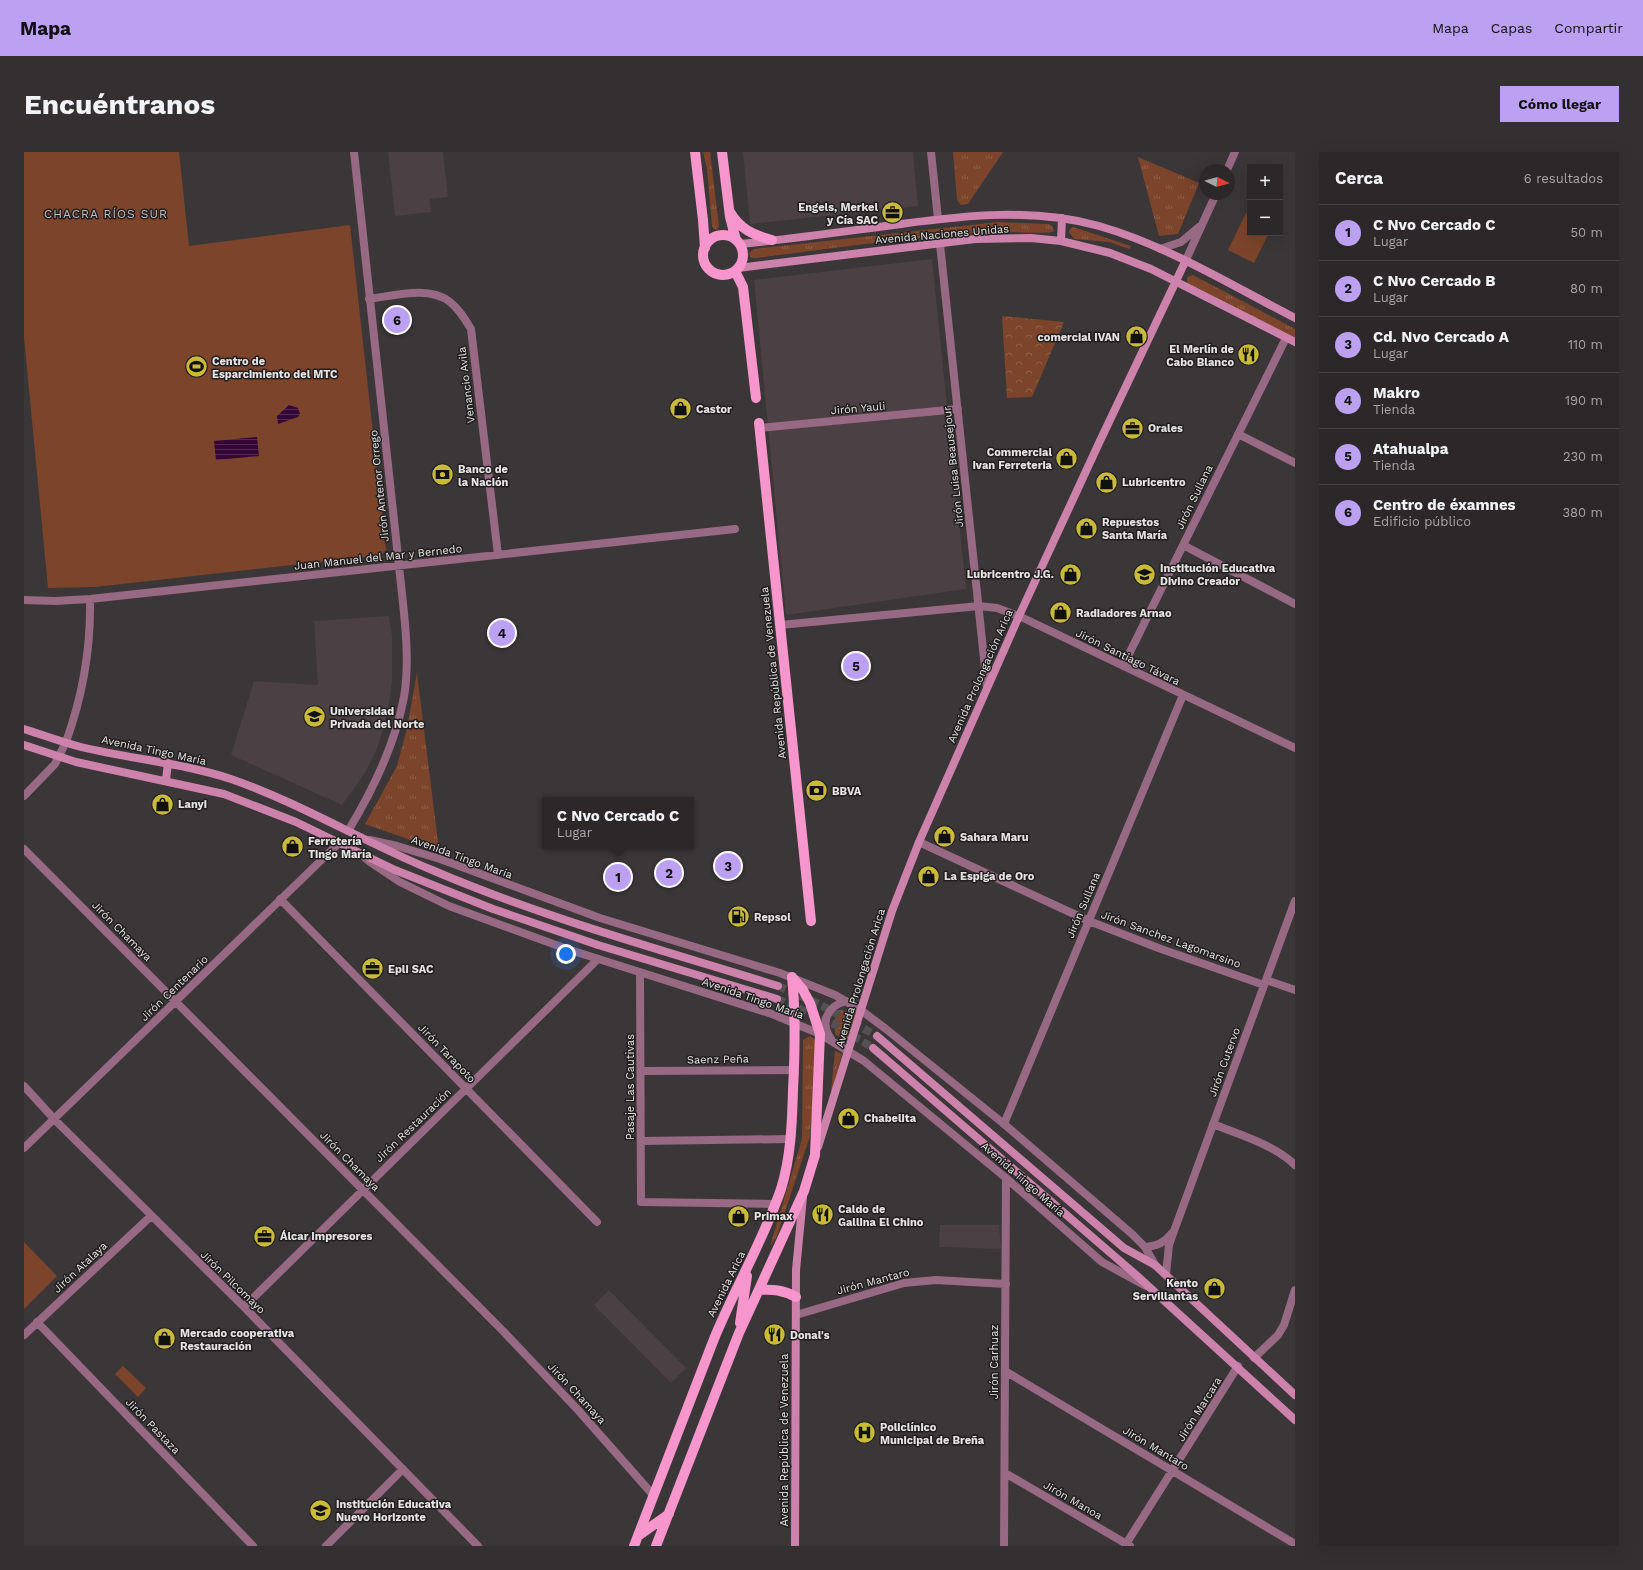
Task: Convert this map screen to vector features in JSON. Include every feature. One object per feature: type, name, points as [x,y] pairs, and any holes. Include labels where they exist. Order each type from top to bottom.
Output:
[{"type":"main road","points":[[695,152],[704,220],[704,260],[710,270],[722,275],[737,270]]},
{"type":"main road","points":[[722,152],[728,208],[742,259],[737,270],[743,287],[756,398]]},
{"type":"main road","points":[[728,208],[739,225],[747,232],[772,240]]},
{"type":"main road","name":"Avenida Naciones Unidas","points":[[737,242],[772,240],[938,219],[1014,214],[1062,218],[1111,230],[1160,249],[1295,318]]},
{"type":"main road","points":[[1061,241],[1062,218]]},
{"type":"main road","points":[[705,248],[709,241],[716,237],[725,236],[737,242]]},
{"type":"main road","name":"Avenida Naciones Unidas","points":[[737,270],[940,244],[1004,238],[1061,241],[1110,253],[1151,269],[1295,342]]},
{"type":"main road","name":"Avenida Prolongación Arica","points":[[815,1155],[892,911],[919,842],[987,687],[1098,443],[1185,262]]},
{"type":"main road","name":"Avenida República de Venezuela","points":[[759,425],[811,921]]},
{"type":"main road","name":"Avenida Tingo María","points":[[24,728],[66,742],[168,763],[228,778],[258,788],[438,873],[535,909],[778,986]]},
{"type":"main road","name":"Avenida Tingo María","points":[[24,745],[59,758],[212,791],[255,805],[425,882],[526,921],[777,999]]},
{"type":"main road","points":[[166,780],[168,763]]},
{"type":"main road","points":[[792,977],[795,1022]]},
{"type":"main road","points":[[656,1546],[739,1333],[804,1191],[815,1155],[820,1034],[810,1003],[803,990],[792,977]]},
{"type":"main road","name":"Avenida Arica","points":[[636,1541],[726,1308],[748,1268],[775,1204],[786,1172],[791,1139],[795,1022]]},
{"type":"main road","name":"Avenida Tingo María","points":[[877,1036],[1124,1248],[1155,1265],[1166,1274],[1295,1395]]},
{"type":"main road","name":"Avenida Tingo María","points":[[873,1048],[1151,1289],[1238,1366],[1295,1420]]},
{"type":"main road","name":"Avenida República de Venezuela","points":[[795,1546],[797,1247],[804,1191]]},
{"type":"main road","points":[[739,1333],[748,1268]]},
{"type":"main road","points":[[759,1290],[771,1289],[784,1291],[796,1297]]},
{"type":"main road","points":[[636,1541],[669,1514]]},
{"type":"street","name":"Jirón Antenor Orrego","points":[[348,831],[377,778],[391,745],[404,696],[406,628],[354,152]]},
{"type":"street","points":[[931,152],[938,219]]},
{"type":"street","points":[[1230,164],[1235,152]]},
{"type":"street","name":"Avenida Prolongación Arica","points":[[1185,262],[1213,200]]},
{"type":"street","name":"Avenida Prolongación Arica","points":[[1160,249],[1170,247],[1189,237],[1204,222]]},
{"type":"street","name":"Jirón Luisa Beausejour","points":[[940,244],[987,687]]},
{"type":"street","name":"Venancio Avila","points":[[369,299],[419,293],[436,295],[450,301],[460,312],[471,329],[498,555]]},
{"type":"street","name":"Jirón Sullana","points":[[1123,666],[1286,338]]},
{"type":"street","name":"Jirón Yauli","points":[[759,425],[958,409]]},
{"type":"street","points":[[1238,434],[1295,463]]},
{"type":"street","name":"Juan Manuel del Mar y Bernedo","points":[[24,600],[55,601],[90,599],[734,529]]},
{"type":"street","points":[[1183,544],[1295,604]]},
{"type":"street","points":[[24,796],[59,758],[75,718],[86,671],[90,629],[90,599]]},
{"type":"street","name":"Jirón Santiago Távara","points":[[780,626],[979,606],[997,608],[1019,616],[1295,748]]},
{"type":"street","name":"Jirón Sullana","points":[[1004,1124],[1183,695]]},
{"type":"street","name":"Avenida Tingo María","points":[[365,839],[419,852],[600,918],[792,977],[846,1001],[862,1010],[886,1028],[1004,1124],[1132,1234],[1145,1247],[1155,1265]]},
{"type":"street","name":"Jirón Centenario","points":[[24,1148],[55,1120],[339,842]]},
{"type":"street","name":"Jirón Sanchez Lagomarsino","points":[[919,842],[1089,921],[1161,949],[1295,990]]},
{"type":"street","name":"Jirón Chamaya","points":[[24,848],[363,1190],[578,1410],[654,1496]]},
{"type":"street","name":"Avenida Tingo María","points":[[360,852],[382,871],[433,899],[515,931],[795,1022],[833,1041],[864,1061],[1006,1178],[1102,1262],[1151,1289]]},
{"type":"street","name":"Jirón Tarapoto","points":[[280,899],[597,1222]]},
{"type":"street","name":"Jirón Cutervo","points":[[1166,1274],[1169,1245],[1212,1124],[1295,901]]},
{"type":"street","name":"Jirón Restauración","points":[[244,1307],[598,959]]},
{"type":"street","name":"Pasaje Las Cautivas","points":[[640,972],[642,1071],[641,1202],[775,1204]]},
{"type":"street","points":[[833,1041],[826,1033],[824,1022],[828,1012],[836,1004],[846,1001]]},
{"type":"street","name":"Saenz Peña","points":[[642,1071],[794,1070]]},
{"type":"street","name":"Jirón Pilcomayo","points":[[24,1086],[55,1120],[150,1216],[244,1307],[478,1546]]},
{"type":"street","points":[[1212,1124],[1267,1146],[1287,1157],[1295,1165]]},
{"type":"street","points":[[641,1141],[791,1139]]},
{"type":"street","name":"Jirón Carhuaz","points":[[1004,1546],[1006,1178]]},
{"type":"street","name":"Jirón Atalaya","points":[[24,1335],[150,1216]]},
{"type":"street","name":"Jirón Cutervo","points":[[1145,1247],[1156,1246],[1167,1240],[1174,1231]]},
{"type":"street","name":"Jirón Mantaro","points":[[796,1315],[904,1283],[936,1280],[1006,1284]]},
{"type":"street","points":[[1254,1358],[1278,1335],[1284,1325],[1295,1290]]},
{"type":"street","name":"Jirón Pastaza","points":[[37,1322],[253,1546]]},
{"type":"street","name":"Jirón Marcara","points":[[1128,1545],[1238,1366]]},
{"type":"street","name":"Jirón Mantaro","points":[[1005,1371],[1295,1544]]},
{"type":"street","points":[[326,1546],[403,1469]]},
{"type":"street","name":"Jirón Manoa","points":[[1005,1473],[1128,1545]]},
{"type":"shaded area","points":[[388,152],[443,152],[448,197],[430,199],[431,212],[395,216]]},
{"type":"shaded area","points":[[743,152],[913,152],[918,206],[750,224]]},
{"type":"shaded area","points":[[932,259],[966,589],[786,615],[754,280]]},
{"type":"shaded area","points":[[289,405],[298,408],[300,414],[298,417],[278,424],[277,416]]},
{"type":"shaded area","points":[[257,437],[259,456],[216,460],[214,441]]},
{"type":"shaded area","name":"Universidad Privada del Norte","points":[[389,616],[392,636],[392,681],[389,704],[383,730],[376,751],[365,773],[342,805],[231,755],[254,681],[318,685],[314,621]]},
{"type":"shaded area","points":[[940,1225],[999,1225],[1001,1249],[939,1247]]},
{"type":"shaded area","points":[[609,1290],[686,1368],[671,1383],[594,1305]]},
{"type":"green space","name":"Centro de Esparcimiento del MTC","points":[[24,152],[179,152],[189,246],[350,225],[386,550],[381,555],[95,587],[48,588],[24,337]]},
{"type":"green space","points":[[703,152],[710,152],[719,226],[717,230],[712,226],[707,169]]},
{"type":"green space","points":[[953,152],[1003,152],[968,204],[961,205],[957,200]]},
{"type":"green space","points":[[1138,157],[1199,183],[1178,234],[1159,236]]},
{"type":"green space","points":[[1246,213],[1247,236],[1268,236],[1254,263],[1228,250]]},
{"type":"green space","points":[[998,222],[1049,224],[1053,227],[1054,231],[1045,233],[997,232],[936,236],[755,258],[750,257],[749,253],[754,249]]},
{"type":"green space","points":[[1073,227],[1131,246],[1130,249],[1109,242],[1074,239],[1069,232]]},
{"type":"green space","points":[[1193,275],[1295,329],[1295,338],[1187,283],[1187,277]]},
{"type":"green space","points":[[1002,316],[1064,322],[1032,397],[1007,398]]},
{"type":"green space","points":[[417,673],[439,850],[365,824],[397,766],[407,728]]},
{"type":"green space","points":[[838,1010],[858,1012],[851,1039],[845,1040],[835,1034],[835,1014]]},
{"type":"green space","points":[[810,1036],[818,1042],[810,1136],[777,1236],[770,1246],[802,1139],[803,1040]]},
{"type":"green space","points":[[835,1051],[842,1054],[830,1102]]},
{"type":"green space","points":[[24,1242],[57,1276],[24,1309]]},
{"type":"green space","points":[[123,1366],[146,1388],[138,1397],[115,1374]]},
{"type":"tunnel","points":[[778,986],[819,1004],[877,1036]]},
{"type":"tunnel","points":[[777,999],[836,1025],[873,1048]]},
{"type":"place","name":"Engels, Merkel y Cía SAC","points":[[893,213]]},
{"type":"place","name":"Centro de éxamnes","points":[[397,320]]},
{"type":"place","name":"comercial IVAN","points":[[1136,337]]},
{"type":"place","name":"El Merlín de Cabo Blanco","points":[[1249,355]]},
{"type":"place","name":"Centro de Esparcimiento del MTC","points":[[196,367]]},
{"type":"place","name":"Castor","points":[[681,409]]},
{"type":"place","name":"Orales","points":[[1132,428]]},
{"type":"place","name":"Commercial Ivan Ferreteria","points":[[1067,458]]},
{"type":"place","name":"Banco de la Nación","points":[[443,475]]},
{"type":"place","name":"Lubricentro","points":[[1107,482]]},
{"type":"place","name":"Repuestos Santa María","points":[[1086,528]]},
{"type":"place","name":"Lubricentro J.G.","points":[[1070,574]]},
{"type":"place","name":"Institución Educativa Divino Creador","points":[[1144,574]]},
{"type":"place","name":"Radiadores Arnao","points":[[1061,613]]},
{"type":"place","name":"Makro","points":[[502,633]]},
{"type":"place","name":"Atahualpa","points":[[856,666]]},
{"type":"place","name":"Universidad Privada del Norte","points":[[314,717]]},
{"type":"place","name":"BBVA","points":[[816,791]]},
{"type":"place","name":"Lanyi","points":[[163,804]]},
{"type":"place","name":"Sahara Maru","points":[[945,837]]},
{"type":"place","name":"Ferretería Tingo María","points":[[292,847]]},
{"type":"place","name":"Cd. Nvo Cercado A","points":[[728,866]]},
{"type":"place","name":"C Nvo Cercado B","points":[[669,873]]},
{"type":"place","name":"La Espiga de Oro","points":[[929,876]]},
{"type":"place","name":"C Nvo Cercado C","points":[[618,877]]},
{"type":"place","name":"Repsol","points":[[738,917]]},
{"type":"place","name":"Epli SAC","points":[[372,969]]},
{"type":"place","name":"Chabelita","points":[[848,1118]]},
{"type":"place","name":"Caldo de Gallina El Chino","points":[[823,1215]]},
{"type":"place","name":"Primax","points":[[738,1216]]},
{"type":"place","name":"Álcar Impresores","points":[[265,1236]]},
{"type":"place","name":"Kento Servillantas","points":[[1214,1289]]},
{"type":"place","name":"Donal's","points":[[774,1335]]},
{"type":"place","name":"Mercado cooperativa Restauración","points":[[164,1339]]},
{"type":"place","name":"Policlínico Municipal de Breña","points":[[865,1433]]},
{"type":"place","name":"Institución Educativa Nuevo Horizonte","points":[[320,1510]]},
{"type":"district","name":"CHACRA RÍOS SUR","points":[[106,214]]}]
